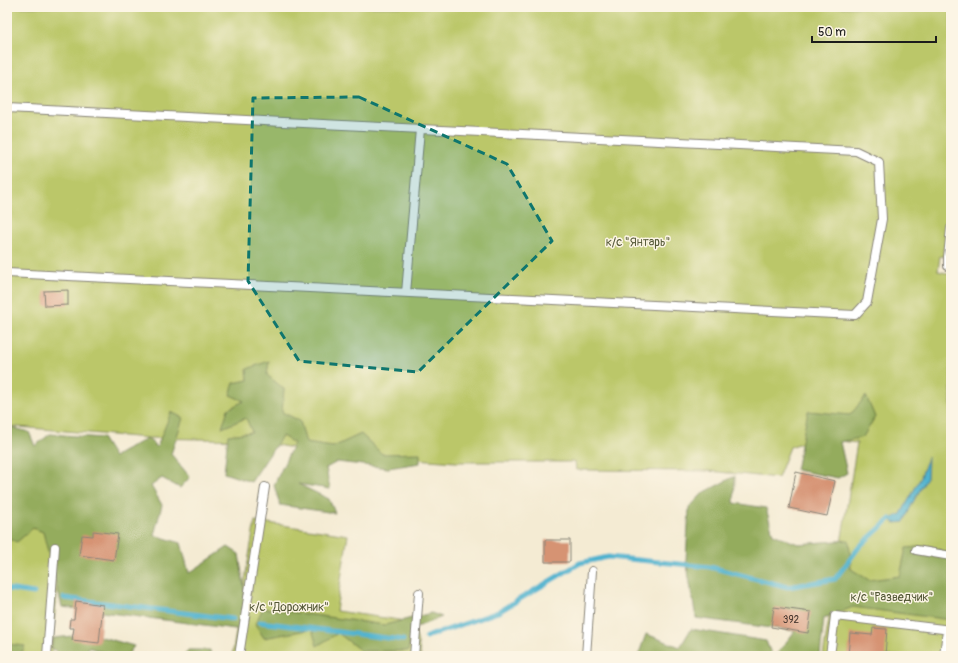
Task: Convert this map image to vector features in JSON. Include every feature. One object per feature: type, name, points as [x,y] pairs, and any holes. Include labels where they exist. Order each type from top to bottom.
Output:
[{"type":"lane","points":[[7,108],[856,151],[879,162],[882,219],[866,302],[855,315],[7,273]]},
{"type":"lane","points":[[406,293],[420,129]]},
{"type":"lane","points":[[951,228],[948,266],[951,267]]},
{"type":"lane","points":[[239,656],[265,486]]},
{"type":"lane","points":[[47,656],[55,547]]},
{"type":"lane","points":[[916,550],[951,556]]},
{"type":"lane","points":[[586,656],[592,571]]},
{"type":"lane","points":[[414,656],[419,593]]},
{"type":"lane","points":[[830,656],[835,616],[949,630],[944,656]]},
{"type":"highlighted area","points":[[359,97],[507,164],[552,241],[418,372],[299,361],[248,281],[253,98]]},
{"type":"green space","name":"к/с \"Янтарь\"","points":[[7,7],[951,7],[951,258],[940,256],[938,271],[951,274],[951,656],[823,656],[857,443],[816,438],[790,447],[778,478],[709,471],[576,470],[575,462],[456,462],[308,451],[251,440],[147,438],[7,426]]},
{"type":"green space","points":[[269,361],[267,375],[284,389],[282,412],[300,421],[306,443],[333,447],[361,434],[382,454],[420,453],[420,463],[388,468],[337,462],[326,468],[330,489],[298,484],[329,499],[335,513],[280,505],[274,485],[294,443],[282,436],[251,482],[224,473],[228,435],[252,432],[246,418],[222,428],[228,409],[244,401],[230,395],[234,383],[248,380],[247,369]]},
{"type":"green space","points":[[866,396],[875,417],[863,437],[840,442],[847,473],[838,478],[796,470],[808,411],[850,415]]},
{"type":"green space","points":[[171,412],[183,418],[171,454],[190,477],[180,488],[162,478],[151,486],[162,505],[154,535],[181,543],[189,573],[228,547],[239,554],[248,613],[243,630],[62,607],[43,532],[33,528],[17,542],[7,538],[7,426],[29,432],[35,446],[50,434],[102,438],[114,457],[147,438],[157,447]]},
{"type":"green space","name":"к/с \"Разведчик\"","points":[[735,476],[734,503],[766,508],[773,534],[798,544],[849,540],[851,569],[869,580],[900,576],[906,548],[929,546],[951,554],[951,620],[853,607],[824,618],[820,656],[775,656],[795,631],[696,618],[686,560],[689,508],[703,493]]},
{"type":"green space","name":"к/с \"Дорожник\"","points":[[255,521],[348,535],[336,611],[413,622],[421,656],[232,656]]},
{"type":"green space","points":[[63,528],[51,656],[7,656],[7,529]]},
{"type":"green space","points":[[263,608],[385,625],[431,613],[442,617],[412,629],[408,651],[361,651],[338,633],[317,646],[312,629],[264,638],[255,624]]},
{"type":"green space","points":[[691,629],[766,641],[772,656],[638,656],[646,634],[680,647]]},
{"type":"green space","points":[[91,634],[134,646],[127,656],[112,656],[88,647],[89,656],[63,656],[51,648],[54,638]]},
{"type":"green space","points":[[7,644],[25,646],[20,656],[7,654]]},
{"type":"green space","points":[[188,650],[210,650],[211,656],[183,656]]},
{"type":"water","points":[[928,457],[927,478],[912,504],[904,522],[895,523],[890,519],[901,514],[920,479]]},
{"type":"building","points":[[68,290],[68,305],[45,306],[44,291]]},
{"type":"building","points":[[796,472],[835,481],[827,516],[789,508]]},
{"type":"building","points":[[93,531],[118,534],[114,560],[79,555],[82,535],[93,536]]},
{"type":"building","points":[[545,540],[570,540],[570,562],[545,562]]},
{"type":"building","points":[[76,601],[103,605],[99,643],[72,640],[74,628],[69,628],[70,619],[74,619]]},
{"type":"building","points":[[774,607],[811,612],[808,633],[771,627]]},
{"type":"building","points":[[873,628],[887,629],[885,656],[848,656],[850,633],[872,635]]},
{"type":"waterway","points":[[426,637],[498,612],[580,563],[608,557],[710,567],[788,587],[835,579],[860,546],[890,519]]},
{"type":"waterway","points":[[7,589],[34,593]]},
{"type":"waterway","points":[[64,598],[233,619]]},
{"type":"waterway","points":[[260,622],[403,640]]}]
